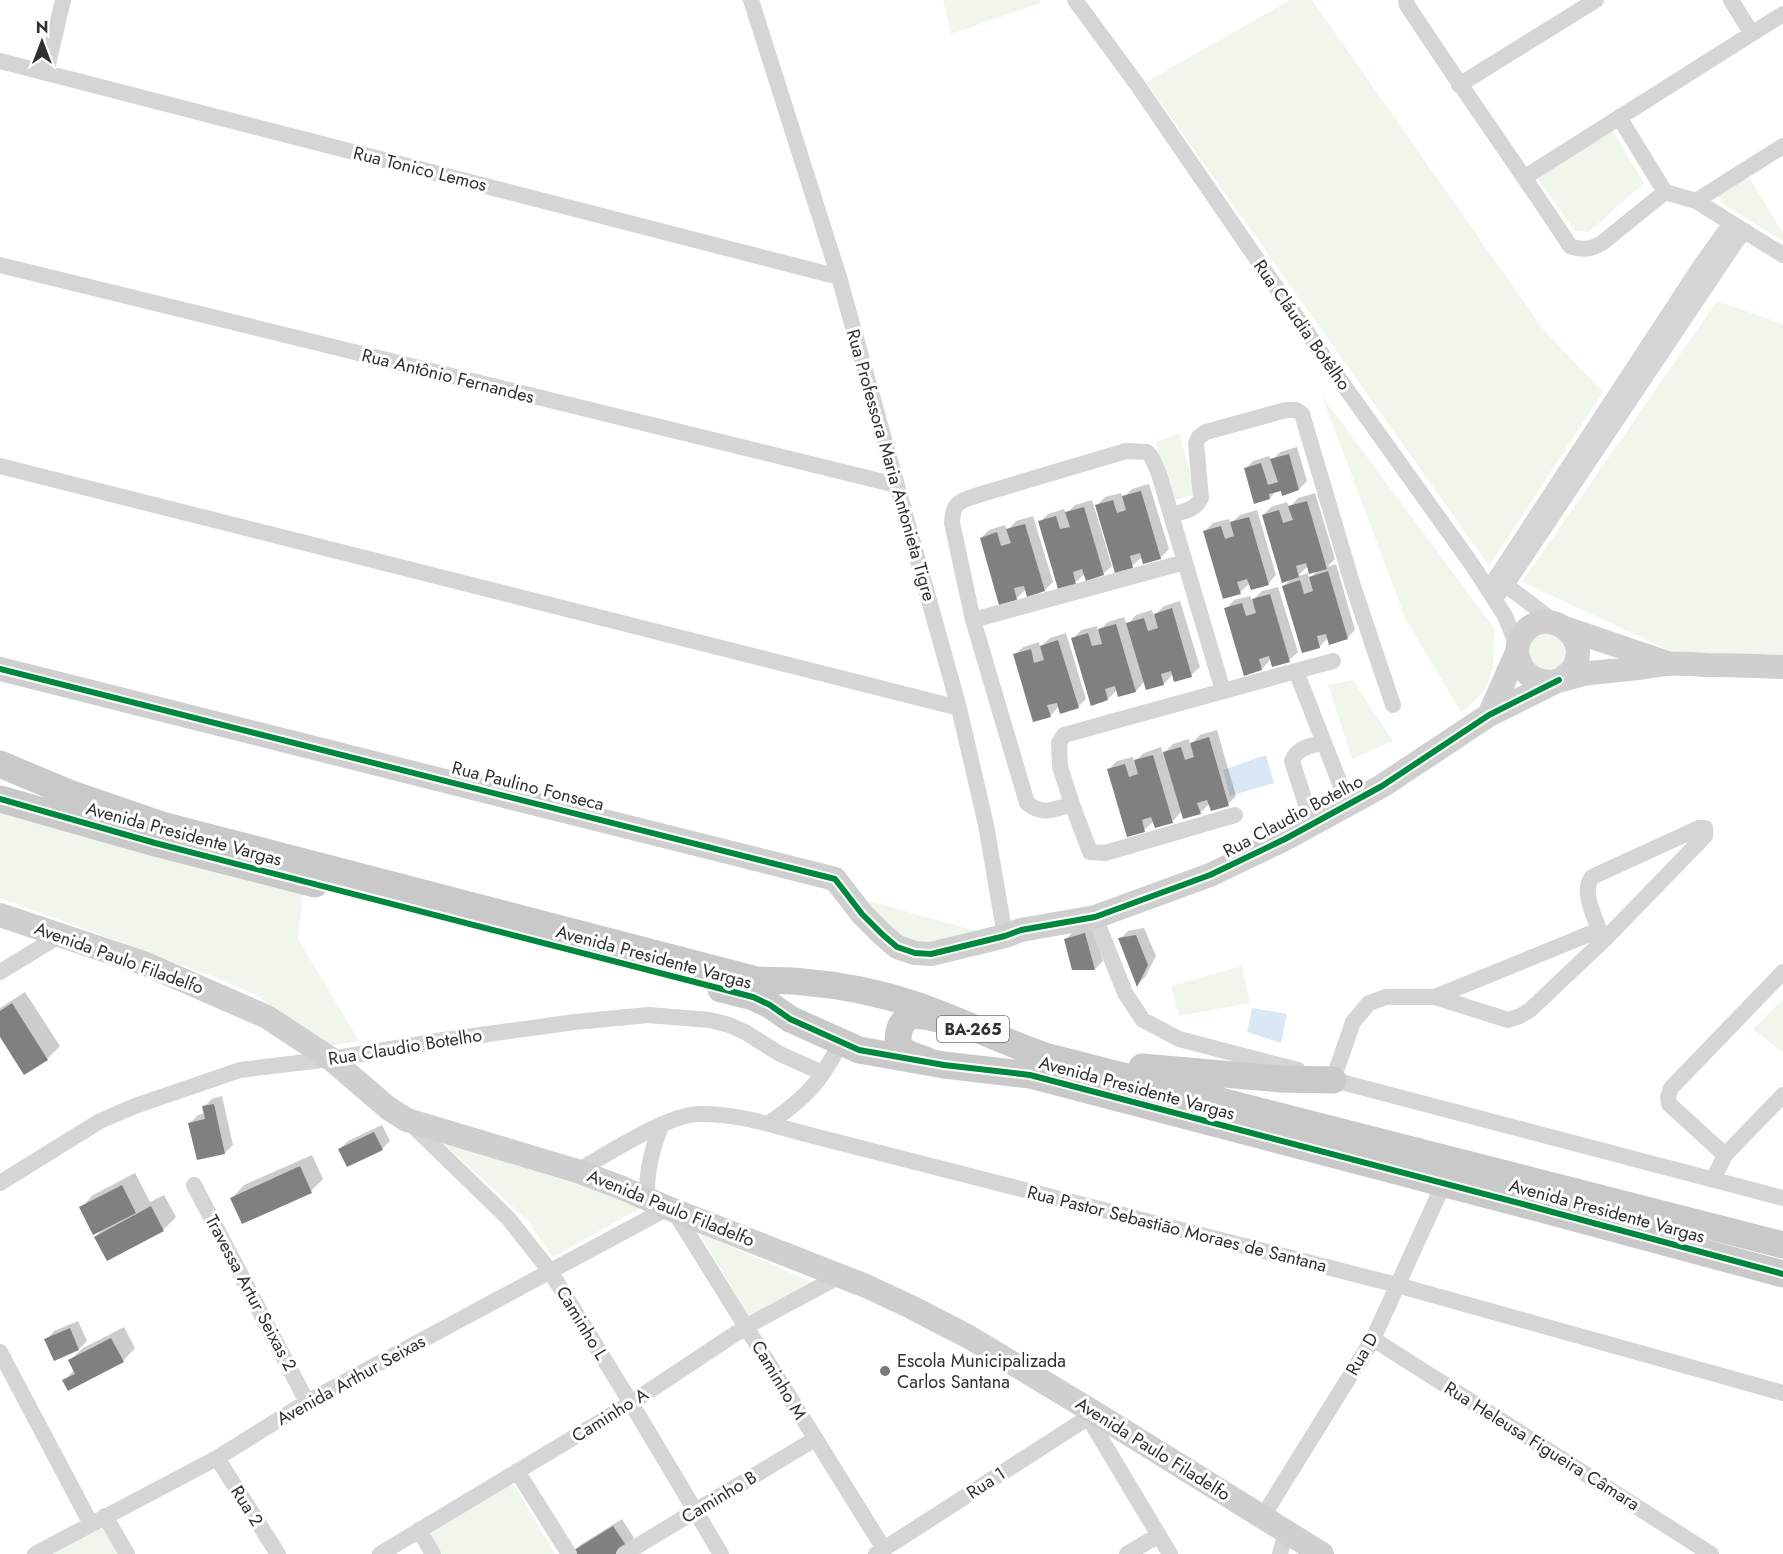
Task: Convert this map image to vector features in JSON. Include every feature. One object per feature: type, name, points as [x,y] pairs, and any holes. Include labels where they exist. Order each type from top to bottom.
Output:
[{"type":"main road","name":"Avenida Presidente Vargas","points":[[0,764],[69,793],[162,825],[757,980],[800,981],[843,987],[896,999],[1045,1056],[1783,1245]]},
{"type":"main road","name":"Avenida Presidente Vargas","points":[[0,800],[166,846],[753,997],[770,1005],[790,1019],[859,1050],[892,1058],[1030,1075],[1783,1274]]},
{"type":"main road","points":[[944,1065],[910,1055],[901,1049],[898,1043],[900,1027],[903,1021],[910,1016],[922,1015],[960,1023]]},
{"type":"main road","points":[[1074,1064],[1281,1080],[1332,1080]]},
{"type":"street","points":[[46,73],[63,0]]},
{"type":"street","name":"Rua Professora Maria Antonieta Tigre","points":[[751,0],[839,276],[959,708],[1013,933]]},
{"type":"street","name":"Rua Cláudia Botêlho","points":[[1075,0],[1136,83],[1335,373],[1473,566],[1496,588],[1517,650]]},
{"type":"street","points":[[1406,0],[1459,85],[1525,177],[1570,246],[1591,249],[1602,243],[1665,192]]},
{"type":"street","points":[[1459,85],[1596,0]]},
{"type":"street","points":[[1731,0],[1752,34]]},
{"type":"street","points":[[1525,177],[1783,14]]},
{"type":"street","name":"Rua Tonico Lemos","points":[[0,61],[839,276]]},
{"type":"street","points":[[1619,117],[1665,192],[1696,201],[1783,255]]},
{"type":"street","points":[[1696,201],[1783,146]]},
{"type":"street","points":[[1517,650],[1520,664],[1526,673],[1536,680],[1547,682],[1561,679],[1573,668],[1578,655],[1576,641],[1562,626],[1496,588],[1728,252],[1738,227]]},
{"type":"street","name":"Rua Antônio Fernandes","points":[[0,265],[896,485]]},
{"type":"street","points":[[1171,515],[1189,510],[1199,504],[1201,498],[1196,443],[1199,436],[1206,432],[1286,410],[1296,410],[1302,414],[1353,586],[1393,705]]},
{"type":"street","points":[[1072,804],[1044,812],[1034,810],[1027,803],[973,620],[952,523],[952,510],[956,504],[978,495],[1126,451],[1147,452],[1152,458],[1171,515],[1223,691]]},
{"type":"street","points":[[0,466],[959,708]]},
{"type":"street","points":[[973,620],[1185,562]]},
{"type":"street","points":[[1489,715],[1521,638],[1536,624],[1546,622],[1562,626],[1670,664]]},
{"type":"street","points":[[1235,815],[1105,853],[1090,852],[1060,767],[1059,743],[1064,735],[1333,661]]},
{"type":"street","name":"Rua Claudio Botelho","points":[[1013,933],[1095,916],[1210,875],[1285,839],[1382,786],[1489,715],[1561,679],[1670,664],[1783,667]]},
{"type":"street","name":"Rua Paulino Fonseca","points":[[0,669],[835,879],[862,914],[883,935],[897,947],[915,953],[931,954],[1013,933]]},
{"type":"street","points":[[1296,671],[1348,804]]},
{"type":"street","points":[[1312,823],[1292,761],[1294,754],[1301,749],[1324,742]]},
{"type":"street","points":[[1332,1080],[1353,1022],[1369,1003],[1386,997],[1435,997],[1508,1020],[1530,1010],[1602,934],[1705,836],[1705,828],[1699,828],[1592,877],[1587,884],[1587,892],[1602,934]]},
{"type":"street","name":"Avenida Paulo Filadelfo","points":[[0,915],[146,964],[210,990],[267,1017],[331,1059],[381,1102],[407,1120],[577,1171],[866,1286],[911,1307],[969,1337],[1092,1415],[1263,1516],[1283,1543],[1322,1554]]},
{"type":"street","points":[[1095,916],[1125,993],[1143,1020],[1179,1039],[1783,1198]]},
{"type":"street","points":[[1435,997],[1602,934]]},
{"type":"street","points":[[0,972],[59,936]]},
{"type":"street","points":[[1725,1155],[1669,1104],[1668,1097],[1671,1088],[1783,972]]},
{"type":"street","name":"Rua Claudio Botelho","points":[[0,1183],[100,1121],[135,1106],[240,1070],[331,1059],[444,1040],[575,1022],[648,1016],[683,1016],[729,1025],[745,1032],[780,1054],[823,1073]]},
{"type":"street","points":[[768,1124],[797,1104],[814,1087],[840,1043]]},
{"type":"street","points":[[1713,1180],[1725,1155],[1783,1095]]},
{"type":"street","name":"Rua Pastor Sebastião Moraes de Santana","points":[[577,1171],[662,1124],[695,1114],[725,1116],[768,1124],[1397,1285],[1783,1393]]},
{"type":"street","name":"Caminho L","points":[[407,1120],[508,1218],[550,1271],[721,1554]]},
{"type":"street","points":[[662,1124],[650,1159],[646,1184],[663,1206]]},
{"type":"street","name":"Rua D","points":[[1263,1516],[1373,1339],[1444,1184]]},
{"type":"street","name":"Travessa Artur Seixas 2","points":[[194,1185],[308,1402]]},
{"type":"street","name":"Avenida Arthur Seixas","points":[[35,1554],[217,1458],[308,1402],[550,1271],[663,1206]]},
{"type":"street","name":"Caminho M","points":[[663,1206],[747,1326],[880,1552]]},
{"type":"street","name":"Caminho A","points":[[380,1554],[631,1403],[747,1326],[840,1276]]},
{"type":"street","name":"Rua Heleusa Figueira Câmara","points":[[1373,1339],[1711,1554]]},
{"type":"street","points":[[0,1352],[98,1520],[127,1554]]},
{"type":"street","points":[[1092,1415],[1170,1554]]},
{"type":"street","name":"Rua 1","points":[[880,1552],[1092,1415]]},
{"type":"street","name":"Caminho B","points":[[624,1554],[815,1439]]},
{"type":"street","name":"Rua 2","points":[[217,1458],[278,1554]]},
{"type":"street","points":[[517,1471],[569,1554]]},
{"type":"street","points":[[419,1530],[433,1554]]},
{"type":"street","points":[[1127,1554],[1159,1535]]},
{"type":"shaded area","points":[[943,0],[1039,0],[1041,3],[951,34]]},
{"type":"shaded area","points":[[1290,0],[1312,0],[1543,329],[1603,392],[1489,566],[1146,82]]},
{"type":"shaded area","points":[[1612,130],[1644,183],[1589,232],[1575,231],[1537,177]]},
{"type":"shaded area","points":[[1747,174],[1783,233],[1783,241],[1723,204],[1719,197],[1720,190]]},
{"type":"shaded area","points":[[1717,301],[1783,324],[1783,655],[1677,654],[1522,582]]},
{"type":"shaded area","points":[[1322,396],[1494,628],[1491,676],[1481,694],[1461,712],[1406,620]]},
{"type":"shaded area","points":[[1179,433],[1196,494],[1173,501],[1156,442]]},
{"type":"shaded area","points":[[1554,631],[1568,649],[1557,671],[1528,671],[1524,642],[1532,633]]},
{"type":"shaded area","points":[[1353,680],[1393,741],[1352,759],[1328,685]]},
{"type":"shaded area","points":[[1266,755],[1274,783],[1230,796],[1223,770]]},
{"type":"shaded area","points":[[0,812],[303,893],[298,939],[359,1041],[330,1046],[256,995],[222,980],[0,898]]},
{"type":"shaded area","points":[[851,896],[987,934],[913,950]]},
{"type":"shaded area","points":[[1242,966],[1250,1003],[1179,1016],[1171,986]]},
{"type":"shaded area","points":[[1783,999],[1783,1053],[1753,1029]]},
{"type":"shaded area","points":[[1252,1008],[1287,1014],[1281,1043],[1247,1032]]},
{"type":"shaded area","points":[[440,1140],[644,1206],[553,1257],[527,1220]]},
{"type":"shaded area","points":[[699,1232],[816,1284],[751,1320]]},
{"type":"shaded area","points":[[510,1478],[555,1554],[442,1554],[426,1527]]},
{"type":"shaded area","points":[[101,1523],[119,1554],[46,1554]]},
{"type":"building","points":[[1289,454],[1299,490],[1282,496],[1281,491],[1269,494],[1270,499],[1254,504],[1244,468],[1261,463],[1268,485],[1278,482],[1270,459]]},
{"type":"building","points":[[1141,491],[1161,559],[1143,564],[1140,553],[1130,556],[1133,568],[1115,573],[1095,505],[1113,500],[1117,513],[1126,510],[1122,496]]},
{"type":"building","points":[[1307,501],[1327,569],[1309,574],[1306,563],[1296,566],[1299,577],[1282,583],[1262,515],[1279,510],[1283,523],[1293,520],[1288,506]]},
{"type":"building","points":[[1084,507],[1104,575],[1086,581],[1082,569],[1073,572],[1076,584],[1058,589],[1038,521],[1056,516],[1060,529],[1070,527],[1065,512]]},
{"type":"building","points":[[1249,517],[1269,585],[1251,590],[1247,579],[1237,582],[1241,594],[1223,599],[1203,531],[1221,526],[1225,539],[1234,536],[1230,522]]},
{"type":"building","points":[[1025,524],[1045,591],[1027,597],[1024,586],[1014,588],[1017,600],[999,605],[980,538],[997,532],[1001,546],[1011,543],[1006,529]]},
{"type":"building","points":[[1328,571],[1348,639],[1329,645],[1326,634],[1317,636],[1320,648],[1302,653],[1282,586],[1300,580],[1304,594],[1313,591],[1309,577]]},
{"type":"building","points":[[1270,594],[1290,662],[1272,667],[1269,656],[1259,659],[1262,670],[1244,676],[1224,608],[1242,603],[1246,616],[1256,613],[1252,599]]},
{"type":"building","points":[[1172,608],[1192,677],[1174,682],[1171,671],[1161,674],[1164,685],[1146,690],[1126,623],[1144,618],[1148,631],[1158,628],[1154,614]]},
{"type":"building","points":[[1116,624],[1136,692],[1118,697],[1115,686],[1105,689],[1108,700],[1091,706],[1071,638],[1088,633],[1092,646],[1102,644],[1098,629]]},
{"type":"building","points":[[1058,640],[1079,708],[1060,714],[1057,703],[1047,705],[1051,717],[1033,722],[1013,654],[1031,649],[1034,663],[1044,660],[1040,646]]},
{"type":"building","points":[[1209,737],[1229,806],[1211,811],[1207,800],[1197,803],[1201,814],[1183,819],[1163,752],[1181,747],[1185,760],[1194,757],[1190,743]]},
{"type":"building","points":[[1153,755],[1173,823],[1155,828],[1151,817],[1142,820],[1145,832],[1127,837],[1107,769],[1125,764],[1129,777],[1138,774],[1134,760]]},
{"type":"building","points":[[1085,933],[1095,970],[1072,970],[1064,939]]},
{"type":"building","points":[[1136,935],[1148,965],[1137,987],[1118,938]]},
{"type":"building","points":[[12,1003],[48,1060],[24,1075],[0,1037],[0,1011]]},
{"type":"building","points":[[214,1104],[225,1154],[197,1160],[188,1123],[205,1119],[202,1106]]},
{"type":"building","points":[[374,1132],[383,1150],[347,1167],[338,1149]]},
{"type":"building","points":[[300,1166],[312,1193],[242,1224],[230,1198]]},
{"type":"building","points":[[122,1185],[136,1213],[93,1235],[79,1207]]},
{"type":"building","points":[[151,1206],[164,1231],[107,1261],[94,1237]]},
{"type":"building","points":[[70,1328],[79,1350],[54,1361],[44,1339]]},
{"type":"building","points":[[111,1338],[124,1362],[68,1391],[62,1380],[75,1374],[68,1360]]},
{"type":"building","points":[[613,1526],[627,1547],[616,1554],[568,1554]]},
{"type":"cycle path","points":[[0,669],[835,879],[862,914],[897,947],[915,953],[931,954],[1021,930],[1095,917],[1210,875],[1285,839],[1382,786],[1489,715],[1559,680]]},
{"type":"cycle path","points":[[0,799],[155,843],[753,997],[770,1005],[790,1019],[859,1050],[944,1065],[1030,1075],[1783,1274]]},
{"type":"place","name":"Escola Municipalizada Carlos Santana","points":[[885,1371]]}]
